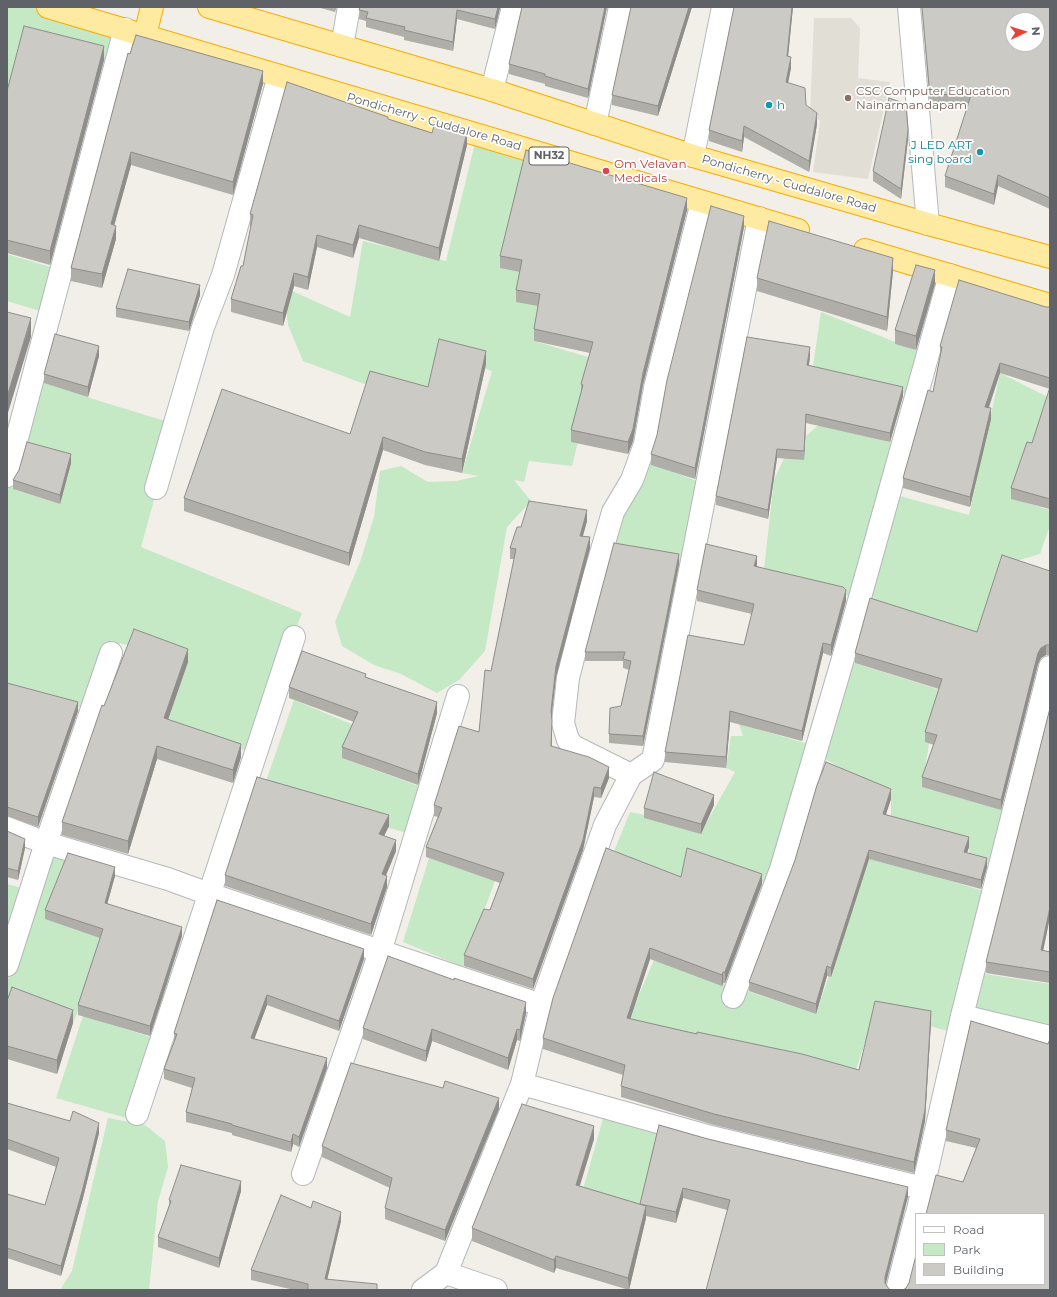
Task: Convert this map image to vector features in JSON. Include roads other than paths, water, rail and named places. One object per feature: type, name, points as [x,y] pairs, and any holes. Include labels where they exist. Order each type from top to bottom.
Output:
[{"type":"highway","name":"Pondicherry - Cuddalore Road","points":[[48,7],[820,236]]},
{"type":"highway","points":[[135,32],[152,7]]},
{"type":"highway","name":"Pondicherry - Cuddalore Road","points":[[209,7],[492,90],[693,156],[928,224],[1050,257]]},
{"type":"highway","points":[[843,243],[1050,305]]},
{"type":"street","points":[[342,46],[348,7]]},
{"type":"street","points":[[492,90],[513,7]]},
{"type":"street","points":[[595,124],[620,7]]},
{"type":"street","points":[[693,156],[723,7]]},
{"type":"street","points":[[910,7],[928,224]]},
{"type":"street","points":[[7,476],[135,32]]},
{"type":"street","points":[[156,488],[203,327],[223,274],[279,76]]},
{"type":"street","points":[[632,775],[573,746],[564,732],[563,723],[568,678],[592,584],[613,512],[632,480],[645,444],[655,388],[702,202]]},
{"type":"street","points":[[423,1290],[446,1273],[522,1084],[541,1005],[605,825],[632,775],[653,760],[759,218]]},
{"type":"street","points":[[732,997],[781,869],[844,654],[950,275]]},
{"type":"street","points":[[137,1114],[294,637]]},
{"type":"street","points":[[7,965],[46,843],[111,653]]},
{"type":"street","points":[[917,1213],[962,1016],[1050,667]]},
{"type":"street","points":[[303,1174],[380,952],[458,696]]},
{"type":"street","points":[[7,828],[46,843],[168,878],[209,894],[541,1005]]},
{"type":"street","points":[[962,1016],[1050,1037]]},
{"type":"street","points":[[522,1084],[711,1138],[923,1188]]},
{"type":"street","points":[[897,1290],[915,1219]]},
{"type":"street","points":[[446,1273],[496,1290]]},
{"type":"place","name":"CSC Computer Education Nainarmandapam","points":[[848,98]]},
{"type":"place","name":"h","points":[[769,105]]},
{"type":"place","name":"J LED ART sing board","points":[[980,152]]},
{"type":"place","name":"Om Velavan Medicals","points":[[606,171]]}]
